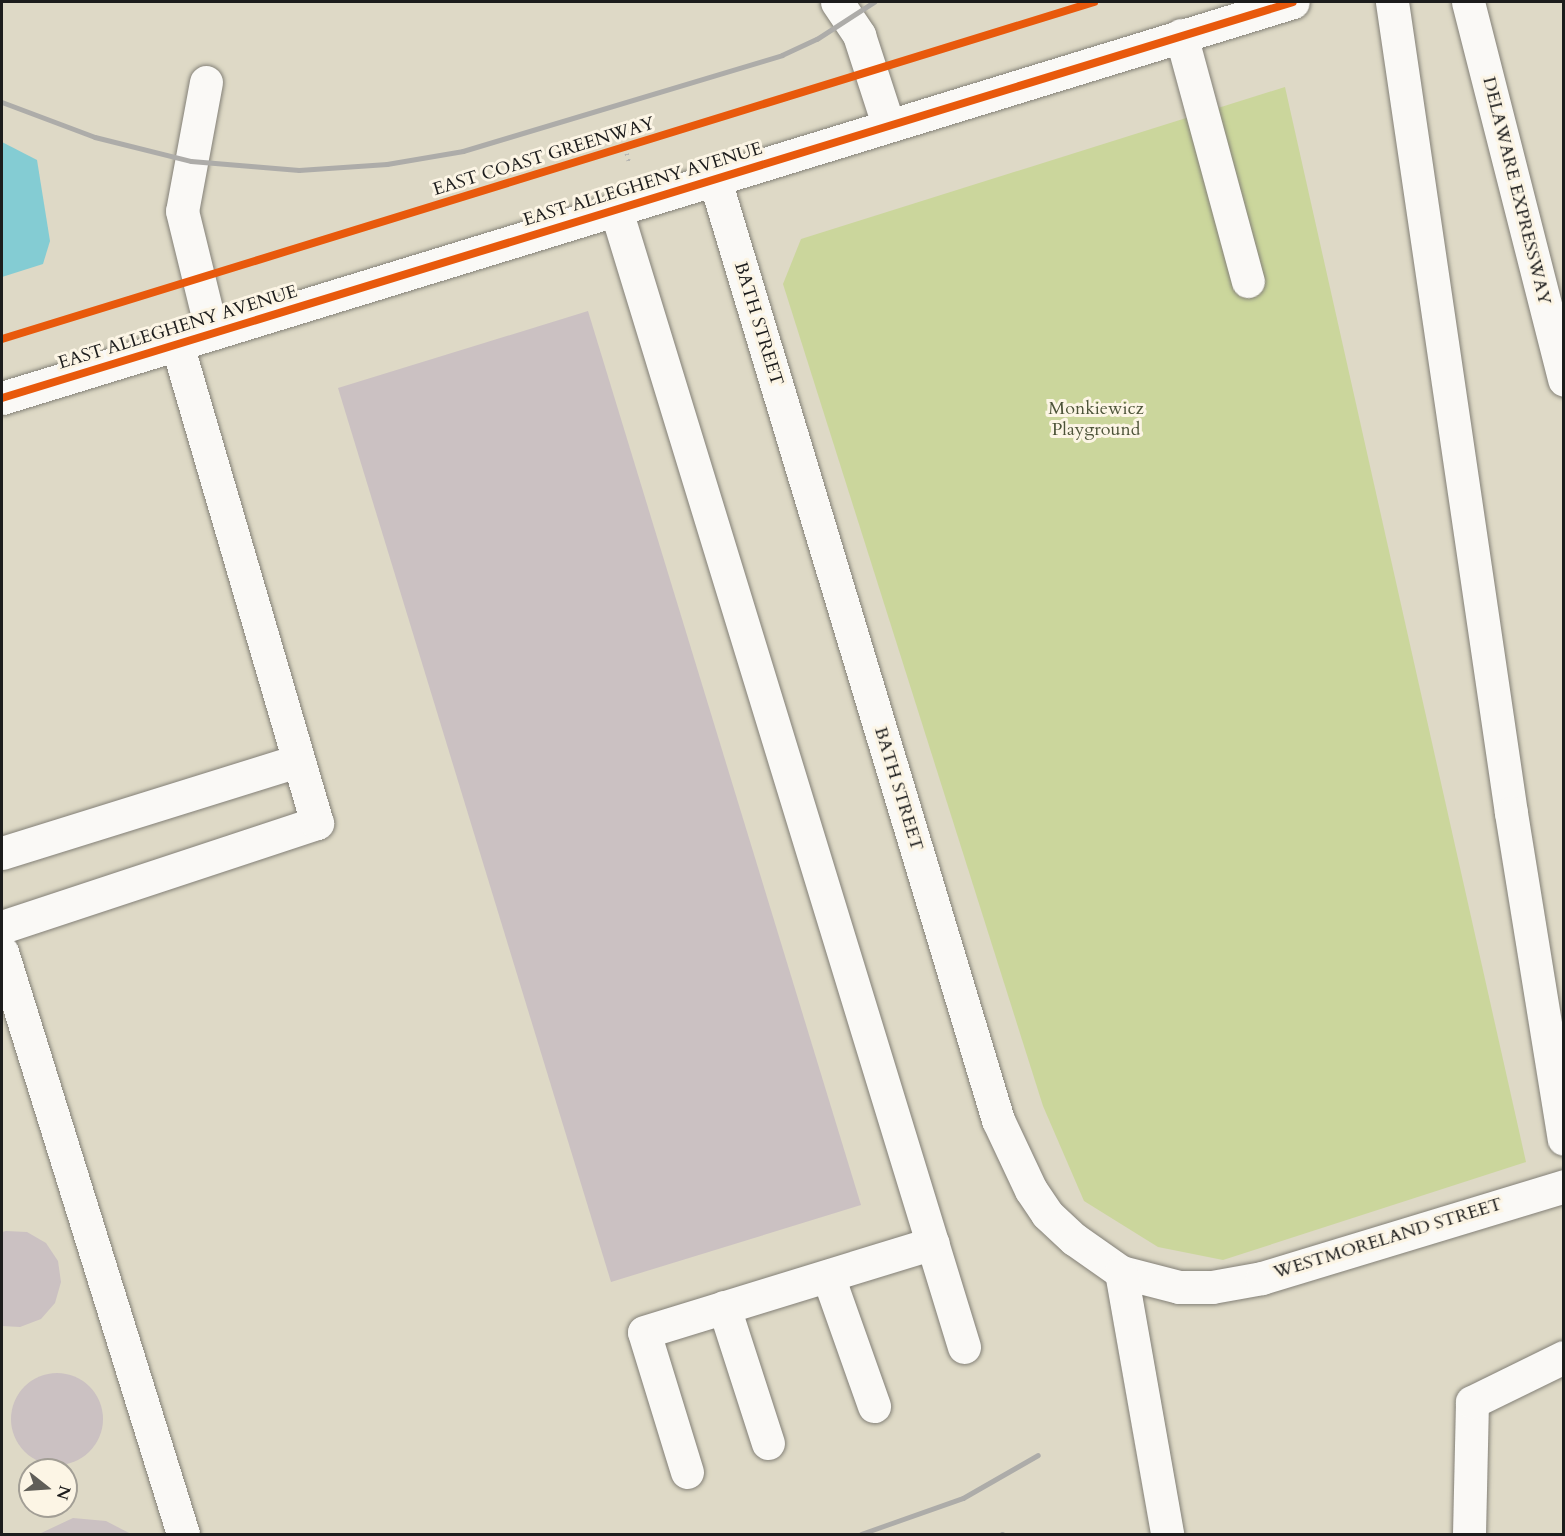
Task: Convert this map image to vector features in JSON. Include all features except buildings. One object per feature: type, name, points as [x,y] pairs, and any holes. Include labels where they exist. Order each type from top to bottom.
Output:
[{"type":"main road","points":[[837,2],[859,35],[888,124]]},
{"type":"main road","points":[[1392,2],[1402,57],[1511,813],[1563,1139]]},
{"type":"main road","name":"DELAWARE EXPRESSWAY","points":[[1468,2],[1563,380]]},
{"type":"main road","name":"EAST ALLEGHENY AVENUE","points":[[2,398],[1279,4]]},
{"type":"main road","points":[[1181,35],[1248,281]]},
{"type":"main road","points":[[206,82],[182,211],[212,333]]},
{"type":"main road","name":"BATH STREET","points":[[714,177],[998,1120],[1031,1190],[1047,1214],[1074,1239],[1121,1272],[1179,1287],[1212,1287]]},
{"type":"main road","points":[[616,210],[964,1347]]},
{"type":"main road","points":[[2,927],[317,823],[177,344]]},
{"type":"main road","points":[[2,853],[298,761]]},
{"type":"main road","points":[[2,952],[183,1534]]},
{"type":"main road","name":"WESTMORELAND STREET","points":[[1212,1287],[1262,1278],[1563,1186]]},
{"type":"main road","points":[[687,1472],[644,1332],[933,1243]]},
{"type":"main road","points":[[1121,1272],[1167,1534]]},
{"type":"main road","points":[[828,1276],[874,1406]]},
{"type":"main road","points":[[724,1307],[768,1443]]},
{"type":"main road","points":[[1469,1534],[1472,1402],[1563,1356]]},
{"type":"path","points":[[625,147],[629,162]]},
{"type":"green space","name":"Monkiewicz Playground","points":[[1285,87],[1526,1162],[1223,1260],[1158,1247],[1084,1201],[1043,1106],[783,284],[801,239]]},
{"type":"water","points":[[2,142],[37,160],[50,241],[43,264],[2,277]]},
{"type":"railway","points":[[2,102],[95,137],[191,161],[299,170],[387,164],[463,151],[782,55],[817,39],[874,2]]},
{"type":"railway","points":[[861,1534],[963,1498],[1038,1455]]},
{"type":"cycle path","name":"EAST COAST GREENWAY","points":[[2,339],[1094,2]]},
{"type":"cycle path","points":[[2,398],[1293,2]]}]
